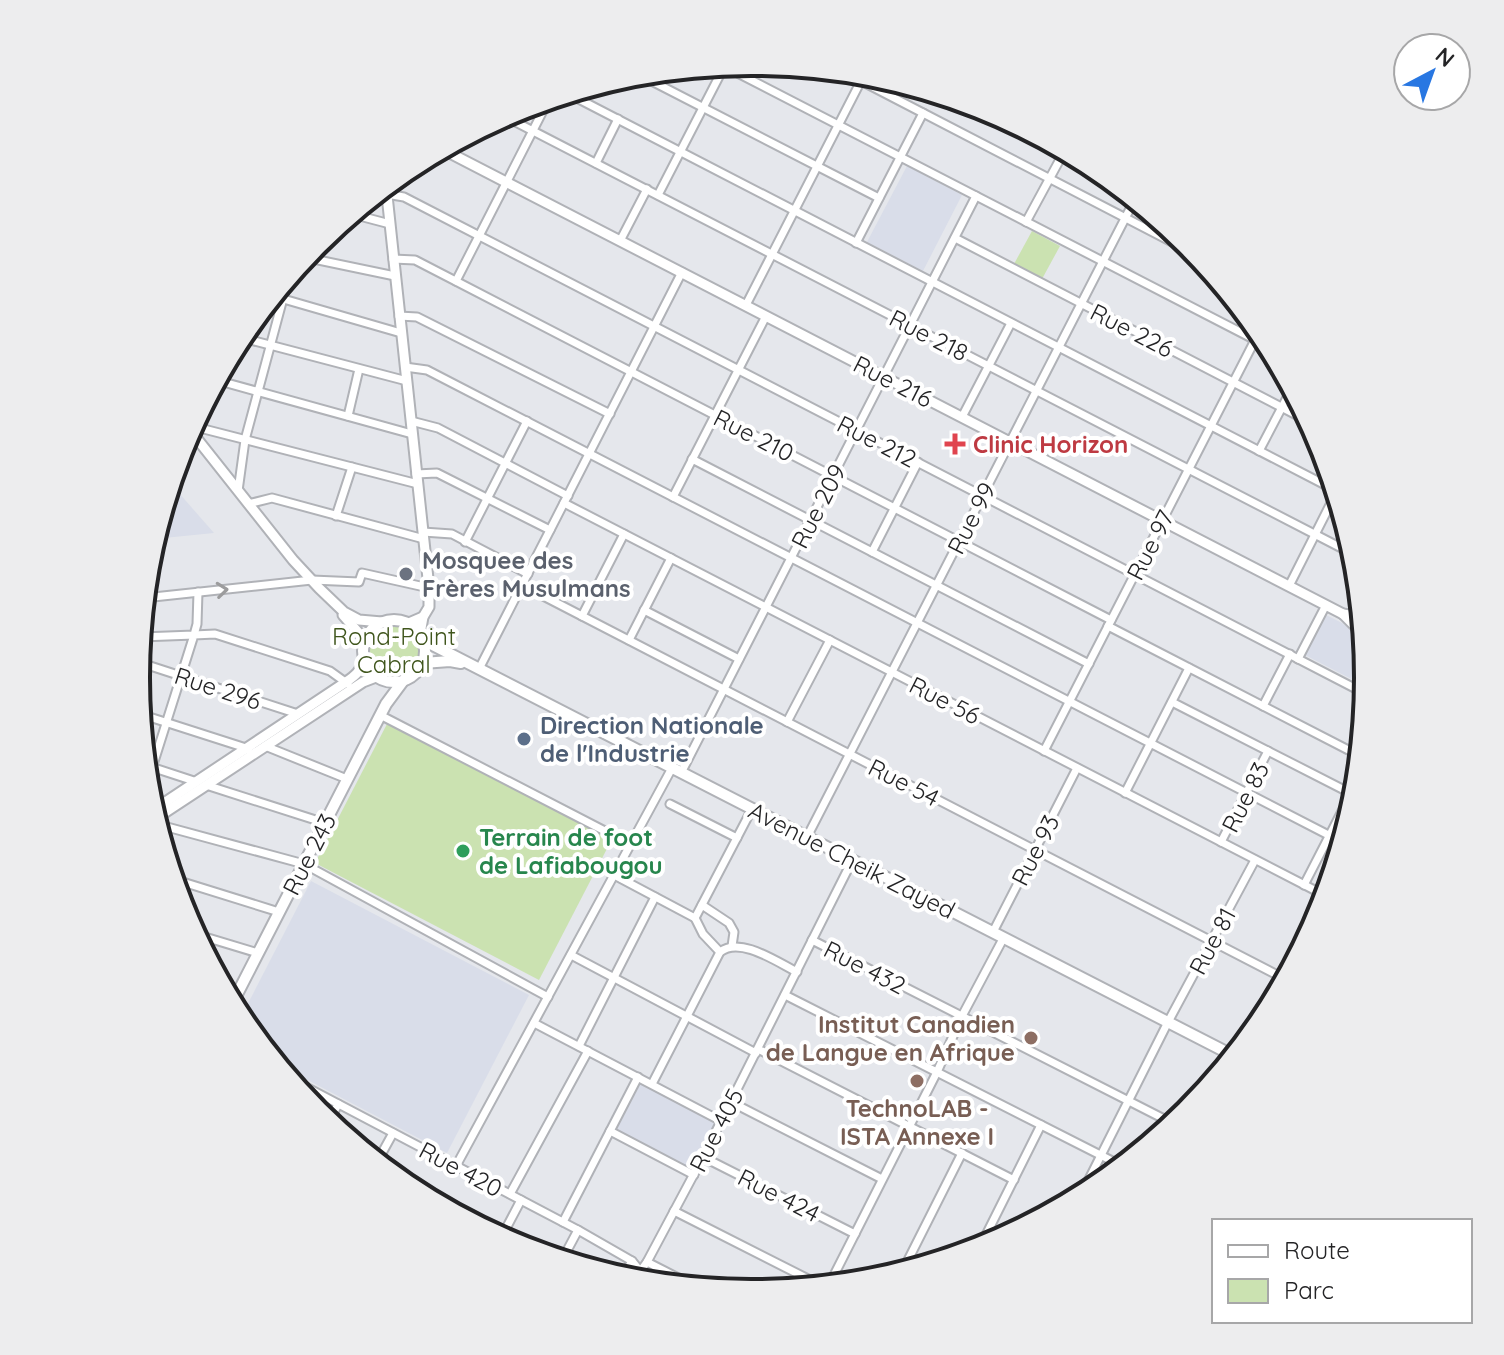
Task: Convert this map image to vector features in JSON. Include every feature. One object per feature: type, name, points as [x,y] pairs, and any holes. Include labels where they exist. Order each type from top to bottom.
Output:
[{"type":"main road","points":[[400,620],[409,623],[422,637],[425,651],[423,663],[403,681],[387,681],[378,677],[364,660],[364,639],[371,629],[382,622],[400,620]]},
{"type":"main road","name":"Avenue Cheik Zayed","points":[[422,637],[474,667],[1224,1051]]},
{"type":"main road","name":"Avenue Cheik Zayed","points":[[423,663],[450,661],[474,667]]},
{"type":"main road","points":[[378,677],[385,694],[383,710]]},
{"type":"main road","name":"Rue 243","points":[[238,989],[383,710],[403,681]]},
{"type":"street","points":[[745,76],[1247,336]]},
{"type":"street","points":[[658,195],[718,77]]},
{"type":"street","points":[[657,84],[879,198]]},
{"type":"street","points":[[746,305],[858,86]]},
{"type":"street","points":[[888,92],[1049,180],[1161,236]]},
{"type":"street","points":[[582,101],[1322,485]]},
{"type":"street","points":[[856,243],[923,113]]},
{"type":"street","points":[[456,281],[541,115]]},
{"type":"street","points":[[596,163],[618,119]]},
{"type":"street","name":"Rue 218","points":[[519,123],[1339,546]]},
{"type":"street","name":"Rue 216","points":[[454,155],[1343,614]]},
{"type":"street","points":[[1026,222],[1059,161]]},
{"type":"street","points":[[620,241],[647,189]]},
{"type":"street","name":"Rue 212","points":[[395,194],[1354,687]]},
{"type":"street","name":"Rue 209","points":[[456,1166],[630,844],[724,689],[976,196]]},
{"type":"street","points":[[387,199],[429,588],[429,607],[423,617],[422,637]]},
{"type":"street","name":"Rue 99","points":[[807,837],[1130,209]]},
{"type":"street","points":[[365,217],[390,224]]},
{"type":"street","name":"Rue 226","points":[[955,238],[1292,412]]},
{"type":"street","name":"Rue 210","points":[[393,259],[415,260],[456,281],[959,541],[1189,668],[1349,750]]},
{"type":"street","points":[[319,260],[395,276]]},
{"type":"street","points":[[474,667],[528,574],[682,272]]},
{"type":"street","points":[[285,299],[401,333]]},
{"type":"street","points":[[238,491],[245,440],[282,303]]},
{"type":"street","points":[[399,316],[417,317],[610,414]]},
{"type":"street","points":[[673,497],[766,316]]},
{"type":"street","points":[[962,417],[1011,323]]},
{"type":"street","points":[[254,341],[407,381]]},
{"type":"street","name":"Rue 97","points":[[1044,751],[1253,344]]},
{"type":"street","points":[[405,367],[427,370],[1330,836]]},
{"type":"street","points":[[348,416],[359,369]]},
{"type":"street","points":[[228,383],[412,434]]},
{"type":"street","points":[[1259,451],[1285,400]]},
{"type":"street","name":"Rue 56","points":[[411,421],[438,428],[506,463],[624,534],[1315,890]]},
{"type":"street","points":[[465,542],[527,421]]},
{"type":"street","points":[[204,431],[352,467],[417,479],[437,473],[550,530]]},
{"type":"street","points":[[200,439],[248,504],[364,639]]},
{"type":"street","points":[[692,459],[1089,664]]},
{"type":"street","points":[[872,552],[918,462]]},
{"type":"street","points":[[336,516],[352,467]]},
{"type":"street","points":[[248,504],[272,498],[423,536],[452,534],[528,574]]},
{"type":"street","points":[[1289,586],[1329,507]]},
{"type":"street","points":[[582,616],[624,534]]},
{"type":"street","points":[[629,640],[671,558]]},
{"type":"street","points":[[156,597],[359,582],[362,573],[429,588]]},
{"type":"street","points":[[315,584],[344,612],[359,620],[382,622]]},
{"type":"street","name":"Rue 54","points":[[522,585],[1275,974]]},
{"type":"street","points":[[155,750],[197,624],[198,592]]},
{"type":"street","points":[[1263,706],[1326,605]]},
{"type":"street","points":[[644,610],[739,659]]},
{"type":"street","points":[[1343,614],[1350,615]]},
{"type":"street","points":[[1343,614],[1350,621]]},
{"type":"street","points":[[409,623],[423,617]]},
{"type":"street","points":[[152,637],[215,634],[330,671],[349,686]]},
{"type":"street","points":[[787,722],[830,640]]},
{"type":"street","points":[[164,803],[194,781],[249,751],[265,746],[349,686],[364,660]]},
{"type":"street","name":"Rue 296","points":[[151,666],[298,714]]},
{"type":"street","points":[[1125,793],[1189,668]]},
{"type":"street","points":[[166,814],[298,714],[349,686],[378,677]]},
{"type":"street","points":[[1172,702],[1343,789]]},
{"type":"street","points":[[383,710],[630,844]]},
{"type":"street","points":[[152,718],[249,751]]},
{"type":"street","points":[[265,746],[347,779]]},
{"type":"street","name":"Rue 83","points":[[1221,842],[1268,751]]},
{"type":"street","name":"Rue 93","points":[[993,932],[1077,768]]},
{"type":"street","points":[[158,769],[194,781]]},
{"type":"street","points":[[206,785],[325,823]]},
{"type":"street","points":[[670,804],[737,838]]},
{"type":"street","points":[[695,918],[752,809]]},
{"type":"street","points":[[169,825],[304,864],[548,997]]},
{"type":"street","points":[[1304,885],[1334,829]]},
{"type":"street","name":"Rue 405","points":[[642,1268],[694,1175],[853,859]]},
{"type":"street","name":"Rue 81","points":[[1091,1174],[1255,860]]},
{"type":"street","points":[[614,875],[695,918],[703,934],[720,952]]},
{"type":"street","points":[[187,885],[279,912]]},
{"type":"street","points":[[579,1046],[655,897]]},
{"type":"street","points":[[702,905],[729,923],[734,932],[732,946]]},
{"type":"street","points":[[835,1273],[1004,937]]},
{"type":"street","points":[[210,939],[258,953]]},
{"type":"street","name":"Rue 432","points":[[812,940],[1162,1118]]},
{"type":"street","points":[[652,1084],[720,952],[732,946],[755,950],[797,972]]},
{"type":"street","points":[[571,955],[1014,1180]]},
{"type":"street","points":[[785,995],[1111,1160]]},
{"type":"street","points":[[534,1023],[721,1121]]},
{"type":"street","points":[[510,1194],[588,1051]]},
{"type":"street","points":[[563,1222],[638,1077]]},
{"type":"street","name":"Rue 420","points":[[318,1093],[578,1230],[639,1268]]},
{"type":"street","points":[[731,1102],[882,1179]]},
{"type":"street","points":[[335,1111],[338,1104]]},
{"type":"street","points":[[989,1230],[1041,1125]]},
{"type":"street","points":[[610,1131],[694,1175]]},
{"type":"street","points":[[382,1152],[393,1133]]},
{"type":"street","points":[[909,1259],[962,1153]]},
{"type":"street","name":"Rue 424","points":[[703,1157],[855,1234]]},
{"type":"street","points":[[507,1226],[521,1200]]},
{"type":"street","points":[[674,1211],[804,1277]]},
{"type":"street","points":[[567,1250],[578,1230]]},
{"type":"street","points":[[629,1266],[632,1261]]},
{"type":"street","points":[[647,1262],[669,1273]]},
{"type":"shaded area","points":[[907,166],[962,195],[923,271],[867,242]]},
{"type":"shaded area","points":[[179,493],[214,533],[167,538]]},
{"type":"shaded area","points":[[1326,615],[1342,623],[1351,631],[1354,680],[1305,655]]},
{"type":"shaded area","points":[[311,881],[529,995],[447,1153],[304,1078],[247,1005]]},
{"type":"shaded area","points":[[639,1080],[717,1120],[692,1171],[613,1130]]},
{"type":"green space","points":[[1032,231],[1060,246],[1042,279],[1014,264]]},
{"type":"green space","name":"Rond-Point Cabral","points":[[394,625],[412,632],[419,650],[412,668],[394,675],[376,668],[369,650],[376,632]]},
{"type":"green space","name":"Terrain de foot de Lafiabougou","points":[[388,722],[612,839],[539,980],[315,863]]},
{"type":"place","name":"Clinic Horizon","points":[[955,444]]},
{"type":"place","name":"Mosquee des Frères Musulmans","points":[[406,574]]},
{"type":"place","name":"Direction Nationale de l'Industrie","points":[[524,739]]},
{"type":"place","name":"Terrain de foot de Lafiabougou","points":[[463,851]]},
{"type":"place","name":"Institut Canadien de Langue en Afrique","points":[[1031,1038]]},
{"type":"place","name":"TechnoLAB - ISTA Annexe I","points":[[917,1081]]}]
